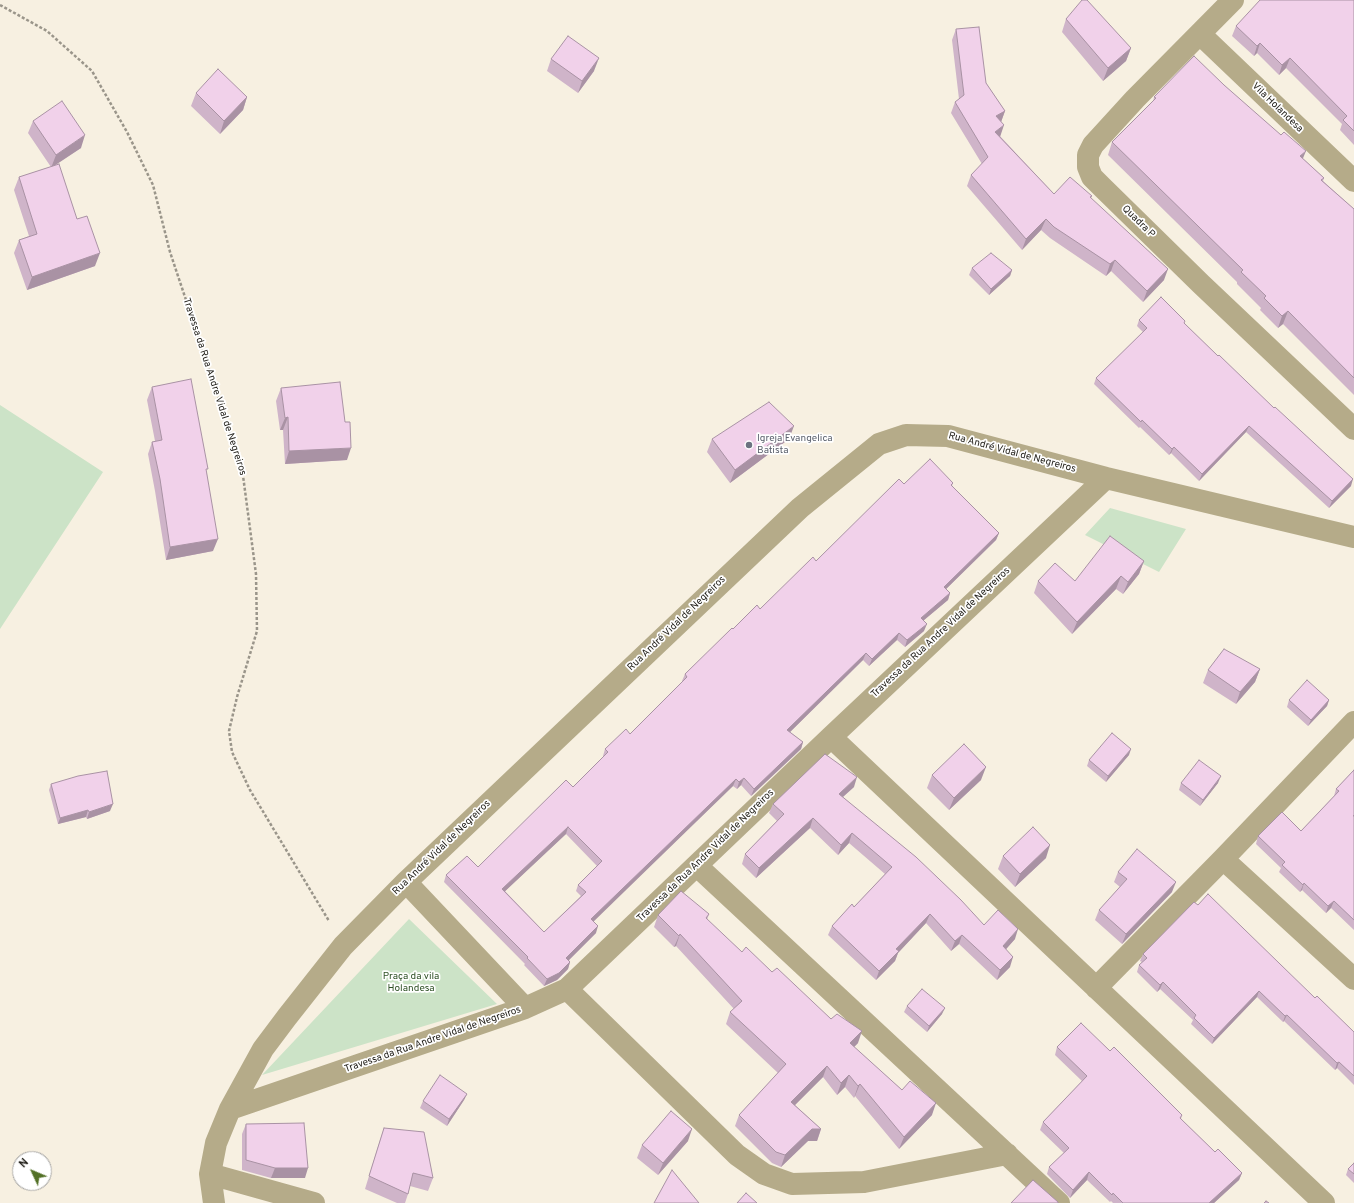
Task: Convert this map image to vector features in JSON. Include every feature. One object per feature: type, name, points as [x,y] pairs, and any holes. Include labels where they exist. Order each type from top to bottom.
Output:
[{"type":"street","name":"Quadra P","points":[[1233,0],[1134,100],[1093,145],[1088,155],[1088,167],[1092,177],[1102,188],[1354,429]]},
{"type":"street","name":"Vila Holandesa","points":[[1200,34],[1354,181]]},
{"type":"street","name":"Rua André Vidal de Negreiros","points":[[214,1203],[210,1174],[216,1143],[230,1108],[263,1049],[343,946],[406,882],[800,508],[879,444],[906,435],[948,436],[1106,478],[1354,537]]},
{"type":"street","name":"Travessa da Rua Andre Vidal de Negreiros","points":[[230,1108],[525,1008],[567,989],[831,737],[1106,478]]},
{"type":"street","points":[[1096,988],[1223,859],[1354,722]]},
{"type":"street","points":[[831,737],[1324,1203]]},
{"type":"street","points":[[1223,859],[1354,979]]},
{"type":"street","points":[[697,866],[1058,1203]]},
{"type":"street","points":[[406,882],[525,1008]]},
{"type":"street","points":[[567,989],[737,1155],[764,1174],[792,1184],[864,1182],[1007,1154]]},
{"type":"street","points":[[210,1174],[314,1203]]},
{"type":"path","name":"Travessa da Rua Andre Vidal de Negreiros","points":[[0,5],[47,31],[92,71],[127,132],[153,185],[170,252],[242,468],[256,574],[258,631],[237,697],[229,731],[232,752],[250,790],[343,946]]},
{"type":"green space","points":[[0,405],[103,472],[0,629]]},
{"type":"green space","points":[[1110,508],[1186,529],[1159,572],[1085,535]]},
{"type":"green space","name":"Praça da vila Holandesa","points":[[409,919],[497,1004],[262,1075]]},
{"type":"building","points":[[1082,0],[1087,0],[1131,48],[1108,68],[1066,19]]},
{"type":"building","points":[[1260,0],[1354,0],[1354,131],[1343,120],[1347,116],[1290,58],[1282,65],[1260,43],[1257,46],[1236,26]]},
{"type":"building","points":[[979,27],[986,83],[1005,111],[996,116],[1004,125],[995,132],[1054,194],[1070,177],[1092,196],[1090,197],[1168,269],[1147,291],[1115,260],[1110,264],[1054,227],[1046,219],[1026,239],[971,175],[988,157],[955,102],[964,95],[956,29]]},
{"type":"building","points":[[568,36],[599,58],[582,81],[551,59]]},
{"type":"building","points":[[1194,56],[1224,85],[1281,135],[1284,132],[1306,151],[1300,156],[1324,178],[1321,180],[1354,209],[1354,378],[1288,311],[1282,316],[1264,298],[1266,296],[1241,272],[1243,270],[1112,142],[1156,98],[1154,97]]},
{"type":"building","points":[[218,69],[247,97],[224,121],[196,93]]},
{"type":"building","points":[[62,101],[85,135],[56,155],[33,121]]},
{"type":"building","points":[[59,164],[77,219],[87,216],[100,253],[32,277],[19,240],[37,234],[19,177]]},
{"type":"building","points":[[991,253],[1012,270],[991,289],[972,268]]},
{"type":"building","points":[[1161,297],[1185,321],[1184,323],[1218,356],[1219,355],[1274,408],[1275,407],[1353,479],[1332,501],[1249,426],[1202,474],[1174,447],[1172,449],[1142,420],[1141,422],[1096,378],[1147,328],[1139,320]]},
{"type":"building","points":[[191,379],[208,469],[206,469],[218,539],[170,547],[160,479],[152,442],[162,440],[152,387]]},
{"type":"building","points":[[340,382],[345,422],[350,422],[351,448],[289,451],[288,417],[285,418],[281,388]]},
{"type":"building","name":"Igreja Evangelica Batista","points":[[769,402],[794,426],[735,470],[712,439]]},
{"type":"building","points":[[930,459],[953,483],[951,485],[999,533],[944,587],[950,593],[921,618],[927,624],[907,640],[899,633],[872,659],[866,653],[787,730],[803,742],[754,789],[744,778],[739,782],[736,779],[591,919],[598,926],[566,958],[570,962],[559,973],[547,979],[527,958],[528,957],[446,875],[467,856],[478,867],[566,780],[573,787],[608,752],[605,749],[626,729],[630,734],[687,677],[685,674],[757,605],[760,609],[813,557],[816,561],[899,479],[904,484]],"holes":[[[568,827],[602,861],[578,885],[586,892],[544,932],[502,889]]]},
{"type":"building","points":[[1110,536],[1144,561],[1128,582],[1121,576],[1077,622],[1038,581],[1055,563],[1075,581]]},
{"type":"building","points":[[1224,649],[1260,669],[1240,692],[1208,670]]},
{"type":"building","points":[[1307,680],[1329,700],[1311,720],[1289,700]]},
{"type":"building","points":[[1112,733],[1131,749],[1108,776],[1089,760]]},
{"type":"building","points":[[964,744],[986,767],[954,798],[932,775]]},
{"type":"building","points":[[825,754],[857,777],[839,794],[916,857],[961,900],[984,925],[998,910],[1018,929],[1003,946],[1013,957],[1000,970],[962,935],[955,941],[930,914],[896,949],[899,951],[879,971],[832,926],[852,904],[854,907],[892,867],[852,833],[841,845],[813,818],[759,868],[745,854],[784,814],[773,804]]},
{"type":"building","points":[[1199,760],[1221,776],[1203,800],[1181,783]]},
{"type":"building","points":[[1354,770],[1354,920],[1334,901],[1328,906],[1304,883],[1303,885],[1282,865],[1285,862],[1258,836],[1282,812],[1301,831],[1339,791],[1336,789]]},
{"type":"building","points":[[107,771],[113,804],[89,812],[88,810],[60,818],[51,784],[78,776]]},
{"type":"building","points":[[1033,827],[1050,845],[1020,874],[1003,856]]},
{"type":"building","points":[[1137,849],[1176,882],[1126,934],[1099,910],[1127,879],[1118,872]]},
{"type":"building","points":[[681,891],[709,914],[706,918],[742,952],[746,947],[772,972],[777,968],[831,1019],[837,1014],[862,1031],[850,1043],[902,1090],[910,1081],[936,1103],[904,1137],[860,1084],[858,1086],[849,1075],[841,1083],[827,1066],[791,1102],[821,1129],[812,1129],[785,1155],[776,1152],[739,1115],[786,1064],[730,1012],[742,1001],[680,934],[679,936],[658,915]]},
{"type":"building","points":[[1208,894],[1315,998],[1317,996],[1354,1032],[1354,1076],[1339,1062],[1337,1063],[1287,1015],[1285,1016],[1259,991],[1214,1038],[1194,1018],[1196,1015],[1163,982],[1160,985],[1139,965],[1147,958],[1143,954],[1194,902],[1198,905]]},
{"type":"building","points":[[922,989],[945,1008],[929,1026],[907,1006]]},
{"type":"building","points":[[1081,1023],[1110,1051],[1114,1047],[1182,1115],[1180,1118],[1215,1152],[1218,1149],[1242,1173],[1209,1203],[1123,1203],[1113,1193],[1112,1195],[1089,1172],[1073,1190],[1049,1167],[1069,1148],[1043,1122],[1087,1076],[1057,1047]]},
{"type":"building","points":[[440,1075],[467,1094],[449,1119],[423,1101]]},
{"type":"building","points":[[671,1111],[692,1129],[663,1163],[642,1145]]},
{"type":"building","points":[[304,1123],[308,1168],[275,1168],[246,1160],[246,1124]]},
{"type":"building","points":[[384,1128],[424,1132],[433,1178],[413,1173],[408,1194],[369,1176]]},
{"type":"building","points":[[1354,1163],[1354,1174],[1348,1169]]},
{"type":"building","points":[[672,1170],[699,1203],[654,1203]]},
{"type":"building","points":[[1033,1180],[1058,1202],[1058,1203],[1011,1203]]},
{"type":"building","points":[[746,1193],[757,1203],[737,1203]]},
{"type":"place","name":"Igreja Evangelica Batista","points":[[749,445]]}]
